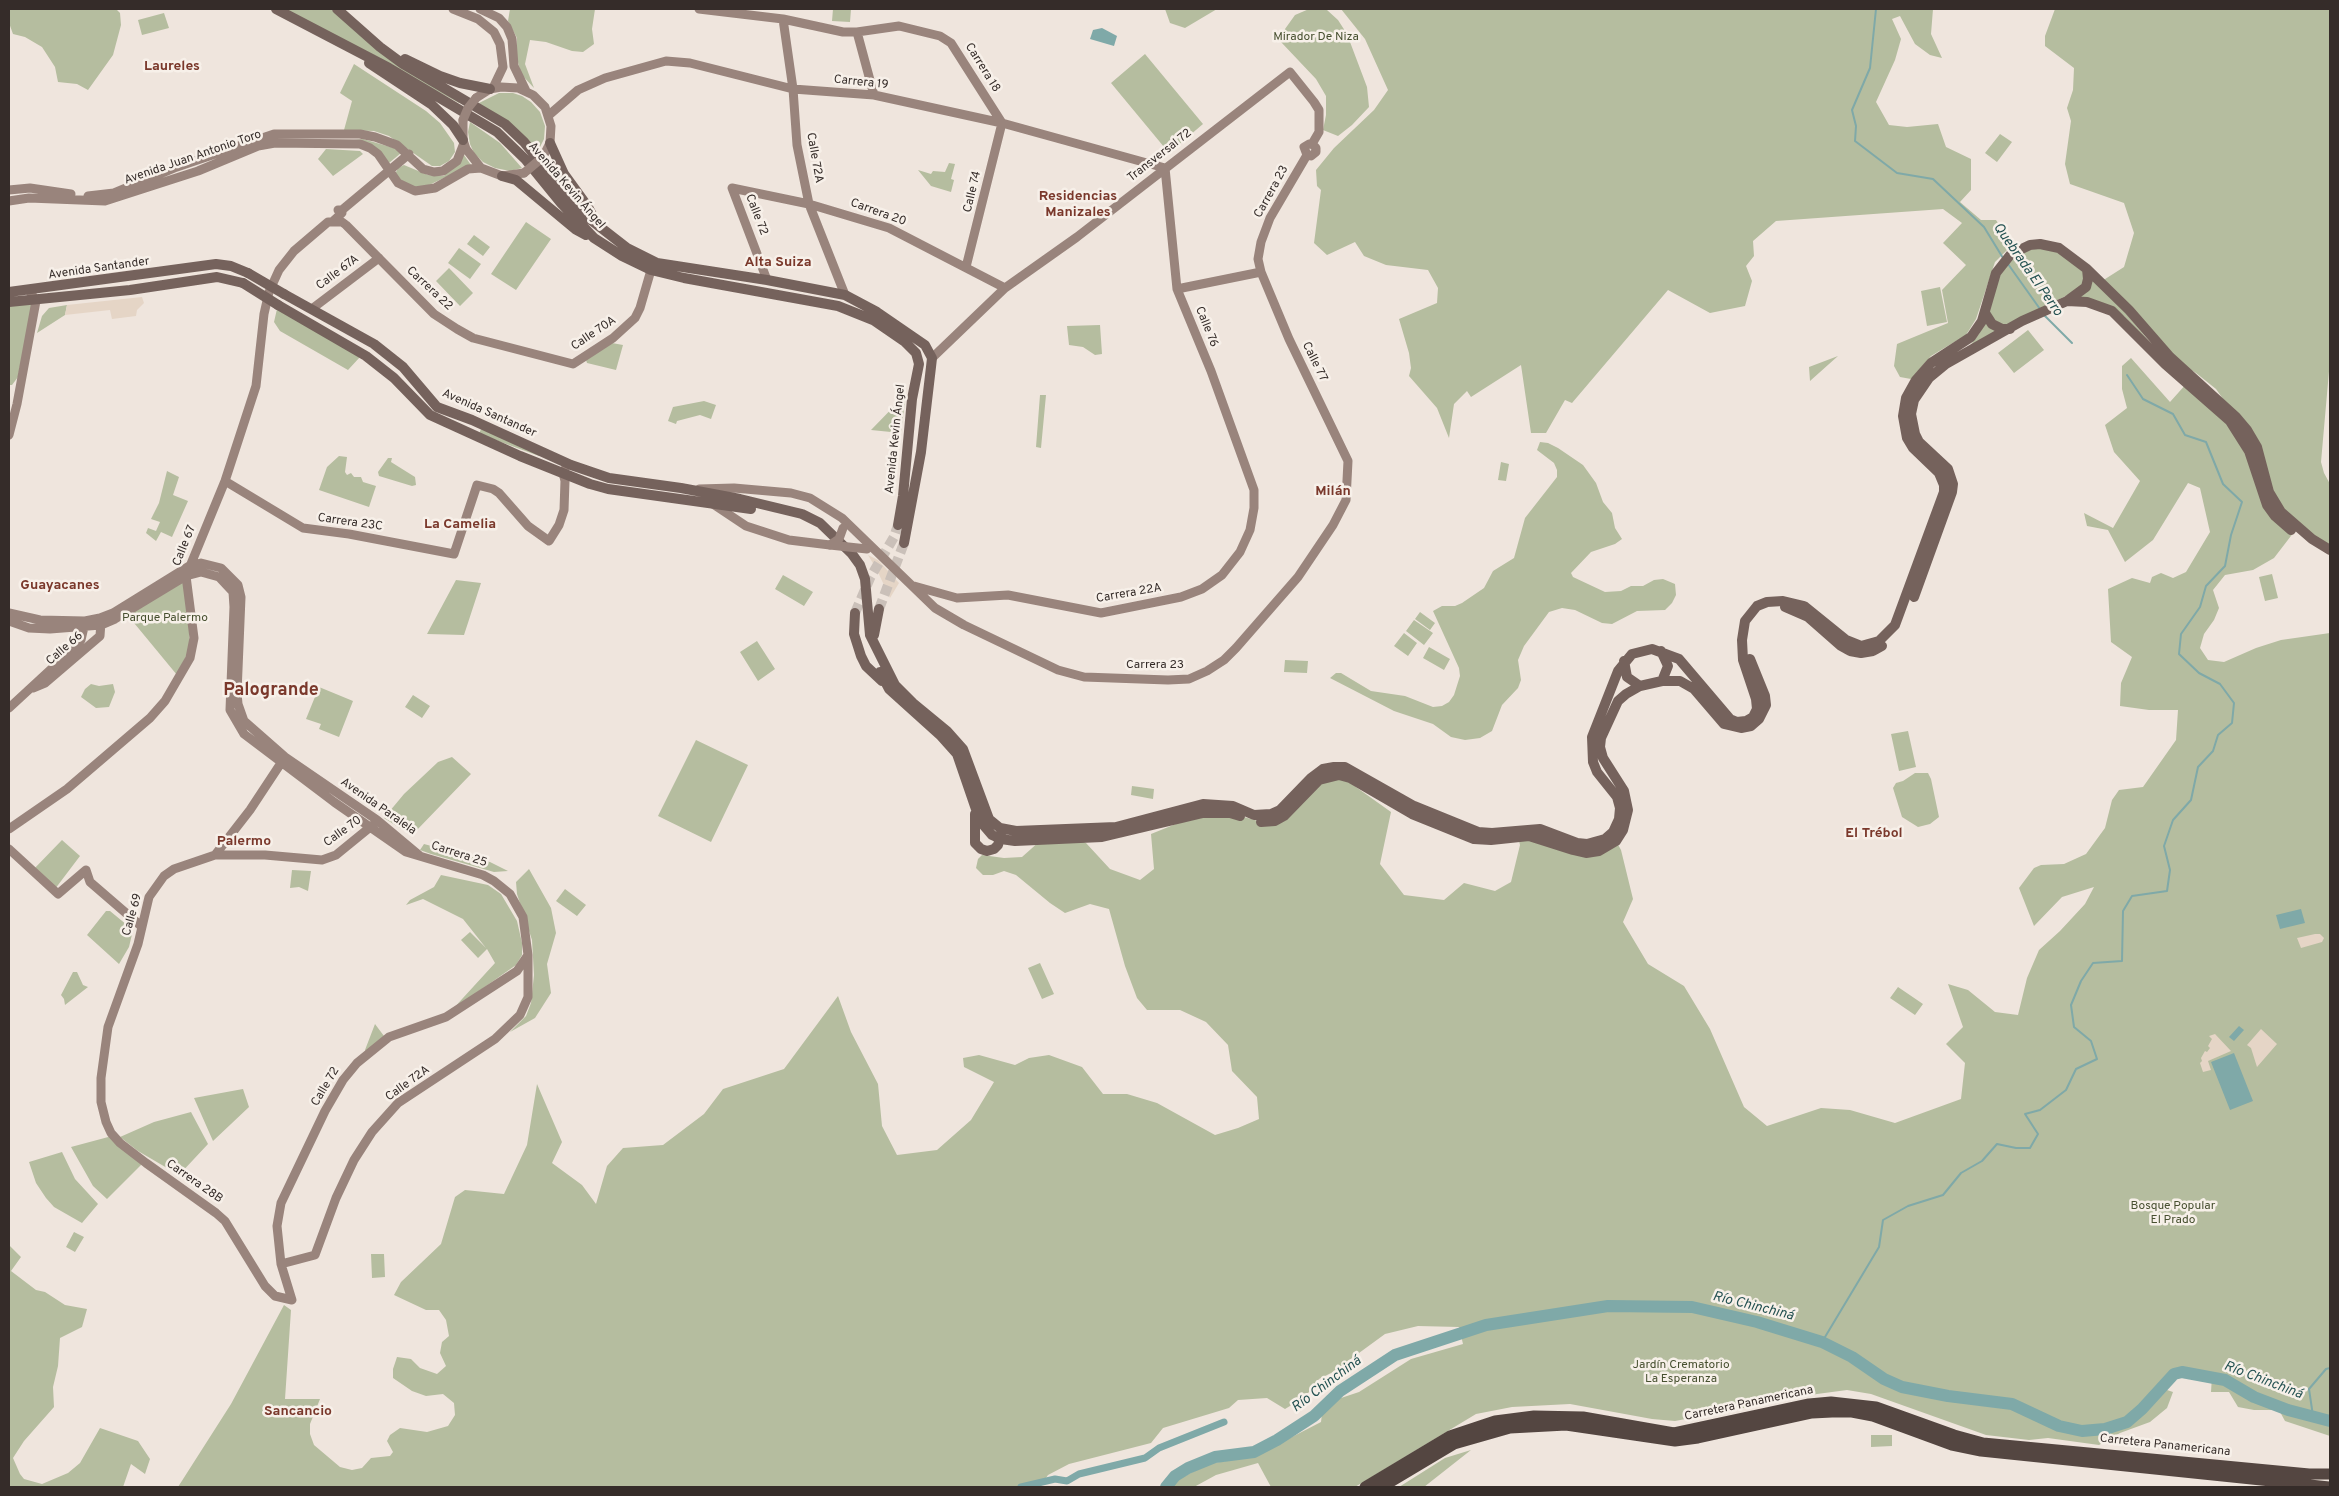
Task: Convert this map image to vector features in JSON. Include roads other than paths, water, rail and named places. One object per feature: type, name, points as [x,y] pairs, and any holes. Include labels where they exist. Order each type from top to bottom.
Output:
[{"type":"highway","name":"Carretera Panamericana","points":[[1365,1487],[1450,1436],[1495,1421],[1534,1416],[1583,1417],[1674,1433],[1810,1404],[1831,1402],[1876,1407],[1954,1435],[1983,1443],[2310,1474],[2330,1474]]},
{"type":"highway","name":"Carretera Panamericana","points":[[1382,1487],[1454,1444],[1504,1429],[1566,1425],[1675,1441],[1698,1438],[1812,1413],[1832,1412],[1852,1412],[1873,1416],[1965,1449],[2329,1487]]},
{"type":"main road","name":"Avenida Kevin Ángel","points":[[276,9],[453,104],[506,138],[594,238],[622,256],[651,270],[838,306],[856,312],[905,342],[916,353],[919,364],[909,419],[903,496],[898,524]]},
{"type":"main road","name":"Avenida Kevin Ángel","points":[[337,9],[380,47],[418,74],[504,124],[524,142],[582,213],[627,248],[657,263],[767,280],[845,296],[910,333],[925,345],[932,358],[924,423],[904,543]]},
{"type":"main road","points":[[380,47],[460,84],[492,89]]},
{"type":"main road","points":[[359,54],[376,69],[431,104],[453,125],[464,141]]},
{"type":"main road","points":[[550,143],[564,174],[588,207],[598,227]]},
{"type":"main road","points":[[502,176],[516,180],[575,229],[594,238]]},
{"type":"main road","points":[[1001,834],[1016,831],[1100,829],[1203,804],[1232,806],[1254,814],[1272,814],[1280,810],[1322,769],[1345,767],[1414,806],[1478,832],[1492,833],[1540,829],[1577,844],[1597,843],[1613,832],[1620,808],[1617,797],[1597,772],[1593,762],[1592,737],[1618,671],[1624,662],[1641,651],[1652,649],[1679,659],[1688,667],[1730,719],[1737,722],[1746,721],[1753,717],[1757,710],[1756,699],[1744,660],[1742,640],[1745,622],[1756,606],[1767,602],[1783,601],[1804,606],[1853,644],[1872,644],[1887,634],[1901,614],[1944,492],[1944,484],[1939,473],[1918,454],[1907,438],[1903,416],[1906,398],[1916,380],[1932,363],[1971,337],[1985,312],[1996,273],[2000,266],[2011,254],[2030,245],[2049,245],[2059,248],[2086,268],[2129,310],[2170,357],[2236,417],[2257,447],[2269,492],[2281,512],[2312,540],[2330,550]]},
{"type":"main road","name":"Avenida Santander","points":[[9,292],[216,264],[231,266],[248,273],[313,308],[389,354],[403,367],[437,407],[472,420],[571,464],[609,478],[691,490]]},
{"type":"main road","points":[[855,613],[854,634],[866,666],[940,735],[957,754],[974,808],[985,828],[1015,841],[1102,837],[1210,812],[1230,813],[1253,821],[1275,821],[1284,816],[1319,780],[1339,775],[1350,778],[1412,814],[1474,839],[1491,840],[1529,836],[1586,853],[1599,851],[1616,841],[1623,830],[1628,810],[1624,791],[1603,758],[1600,747],[1601,738],[1618,701],[1626,694],[1640,686],[1662,681],[1680,680],[1688,684],[1724,724],[1741,728],[1751,726],[1759,719],[1766,705],[1765,696],[1754,671],[1748,641],[1752,622],[1762,611],[1782,606],[1798,612],[1824,630],[1841,646],[1861,653],[1873,651],[1891,639],[1907,615],[1952,492],[1951,476],[1948,469],[1924,448],[1915,434],[1911,414],[1914,400],[1923,385],[1941,367],[2022,321],[2067,301],[2086,287],[2088,279],[2086,268]]},
{"type":"main road","name":"Avenida Santander","points":[[9,302],[36,301],[147,288],[217,277],[243,283],[366,356],[394,378],[430,415],[566,477],[608,489],[712,504]]},
{"type":"main road","points":[[2067,301],[2087,302],[2112,311],[2165,364],[2230,421],[2249,451],[2261,492],[2275,516],[2308,544],[2330,558]]},
{"type":"main road","points":[[1985,312],[1992,324],[2002,329],[2010,329]]},
{"type":"main road","points":[[912,398],[919,396],[926,401]]},
{"type":"main road","points":[[909,419],[917,425],[924,423]]},
{"type":"main road","points":[[691,490],[802,514],[812,518],[828,529],[852,554],[865,579],[868,622],[874,644],[895,685],[912,703],[955,738],[963,750],[989,820],[1001,834]]},
{"type":"main road","points":[[712,504],[739,506],[809,523],[846,555],[860,582],[865,637],[889,689]]},
{"type":"main road","points":[[874,644],[879,609]]},
{"type":"main road","points":[[1661,651],[1668,666],[1662,681]]},
{"type":"main road","points":[[1624,662],[1627,677],[1640,686]]},
{"type":"main road","points":[[974,808],[975,842],[987,851],[998,845],[1001,834]]},
{"type":"street","points":[[452,9],[478,19],[494,32],[500,44],[503,67],[492,89]]},
{"type":"street","points":[[480,9],[499,18],[507,27],[512,39],[514,66],[526,91],[547,111],[551,126],[550,143],[543,157],[524,173],[502,176],[481,168],[470,156],[464,141],[463,120],[468,108],[476,98],[492,89],[510,86],[526,91]]},
{"type":"street","name":"Carrera 18","points":[[699,9],[783,19],[842,32],[899,26],[940,36],[951,43],[1002,123]]},
{"type":"street","name":"Calle 72A","points":[[783,19],[793,89],[797,145],[810,204],[845,296]]},
{"type":"street","points":[[856,32],[874,95]]},
{"type":"street","name":"Carrera 19","points":[[547,111],[560,105],[578,90],[605,78],[666,61],[690,63],[793,89],[874,95],[1002,123],[1165,168]]},
{"type":"street","name":"Carrera 23","points":[[1261,272],[1258,258],[1264,231],[1306,155],[1311,156],[1316,152],[1316,148],[1312,144],[1319,132],[1319,110],[1290,72]]},
{"type":"street","name":"Transversal 72","points":[[932,358],[1005,288],[1077,237],[1290,72]]},
{"type":"street","name":"Calle 74","points":[[966,267],[1002,123]]},
{"type":"street","name":"Avenida Juan Antonio Toro","points":[[9,190],[30,188],[95,197],[114,193],[174,168],[274,134],[360,134],[388,140],[410,154],[424,169],[434,172],[443,171],[460,156],[464,141]]},
{"type":"street","name":"Avenida Juan Antonio Toro","points":[[9,201],[30,198],[104,201],[198,171],[258,146],[275,143],[360,144],[378,154],[398,183],[407,189],[424,191],[435,188],[468,169],[481,168]]},
{"type":"street","points":[[342,215],[388,170],[410,154]]},
{"type":"street","name":"Calle 76","points":[[1165,168],[1177,289],[1211,371],[1254,490]]},
{"type":"street","name":"Carrera 20","points":[[732,188],[810,204],[889,228],[1005,288]]},
{"type":"street","name":"Calle 72","points":[[732,188],[767,280]]},
{"type":"street","name":"Calle 67","points":[[9,829],[67,789],[143,724],[165,701],[193,649],[194,627],[186,576],[225,482],[256,386],[267,298],[274,280],[286,260],[330,222],[342,215]]},
{"type":"street","name":"Carrera 22","points":[[342,215],[379,258],[434,314],[465,334],[473,338],[573,364]]},
{"type":"street","name":"Calle 67A","points":[[313,308],[379,258]]},
{"type":"street","name":"Calle 70A","points":[[573,364],[613,338],[635,318],[640,308],[651,270]]},
{"type":"street","points":[[1177,289],[1261,272]]},
{"type":"street","name":"Calle 77","points":[[1261,272],[1289,339],[1348,462]]},
{"type":"street","points":[[9,435],[36,301],[28,290]]},
{"type":"street","points":[[9,389],[21,378]]},
{"type":"street","name":"Carrera 23","points":[[842,518],[914,586],[923,597],[946,616],[1058,670],[1084,677],[1189,679],[1207,671],[1224,660],[1298,577],[1334,525],[1346,500],[1348,462]]},
{"type":"street","points":[[566,477],[571,464]]},
{"type":"street","name":"Carrera 23C","points":[[225,482],[304,528],[349,534],[454,554],[478,485],[493,488],[528,526],[549,541],[559,525],[564,510],[566,477]]},
{"type":"street","name":"Avenida Santander","points":[[691,490],[734,488],[800,494],[819,502],[842,518]]},
{"type":"street","name":"Carrera 22A","points":[[914,586],[957,598],[1008,595],[1087,612],[1101,613],[1181,597],[1202,589],[1222,575],[1240,552],[1250,530],[1254,508],[1254,490]]},
{"type":"street","name":"Avenida Santander","points":[[712,504],[746,526],[789,540],[827,545]]},
{"type":"street","points":[[827,545],[839,539],[843,528],[842,518]]},
{"type":"street","name":"Carrera 23","points":[[827,545],[867,549],[878,553]]},
{"type":"street","name":"Avenida Paralela","points":[[9,612],[40,620],[101,622],[189,566],[201,563],[216,566],[231,576],[238,585],[241,606],[238,704],[244,721],[284,760],[371,828],[406,852],[420,856]]},
{"type":"street","name":"Avenida Paralela","points":[[9,621],[29,628],[84,627],[115,620],[186,576],[201,572],[211,573],[227,584],[233,592],[230,710],[244,734],[377,820],[420,856]]},
{"type":"street","name":"Calle 66","points":[[9,708],[31,690],[45,683],[100,636],[101,622]]},
{"type":"street","name":"Calle 66","points":[[31,690],[39,678],[74,648],[80,640],[84,627]]},
{"type":"street","points":[[215,855],[284,760]]},
{"type":"street","name":"Calle 70","points":[[322,860],[336,855],[371,828],[377,820]]},
{"type":"street","points":[[9,849],[58,894],[86,870],[90,882],[141,926]]},
{"type":"street","name":"Calle 69","points":[[111,1132],[106,1122],[102,1102],[102,1054],[108,1027],[138,944],[149,896],[164,876],[174,869],[215,855],[265,855],[322,860]]},
{"type":"street","name":"Carrera 25","points":[[420,856],[483,875],[510,894],[523,917],[528,954]]},
{"type":"street","name":"Calle 72A","points":[[281,1264],[315,1255],[343,1181],[372,1132],[398,1103],[495,1040],[520,1015],[528,997],[528,954]]},
{"type":"street","name":"Calle 72","points":[[292,1300],[281,1264],[277,1226],[280,1203],[325,1111],[343,1080],[357,1063],[389,1037],[446,1017],[517,970],[528,954]]},
{"type":"street","points":[[517,970],[528,972]]},
{"type":"street","name":"Carrera 28B","points":[[111,1132],[120,1143],[225,1221],[265,1286],[274,1296],[292,1300]]},
{"type":"street","points":[[298,1169],[301,1182]]},
{"type":"water","points":[[1102,28],[1117,36],[1114,46],[1090,39],[1093,30]]},
{"type":"water","points":[[2301,909],[2305,923],[2280,929],[2276,915]]},
{"type":"water","points":[[2239,1026],[2244,1030],[2234,1041],[2229,1037]]},
{"type":"water","points":[[2234,1053],[2253,1101],[2230,1110],[2211,1062]]},
{"type":"waterway","name":"Quebrada El Perro","points":[[1876,9],[1870,68],[1852,110],[1856,126],[1855,141],[1897,173],[1933,179],[1984,227],[2003,258]]},
{"type":"waterway","name":"Quebrada El Perro","points":[[2008,264],[2040,309]]},
{"type":"waterway","name":"Quebrada El Perro","points":[[2044,315],[2072,343]]},
{"type":"waterway","name":"Quebrada El Perro","points":[[1822,1342],[1879,1247],[1883,1220],[1908,1206],[1943,1195],[1961,1173],[1982,1161],[1997,1144],[2016,1148],[2030,1148],[2038,1134],[2025,1114],[2040,1110],[2066,1090],[2076,1069],[2097,1059],[2091,1041],[2074,1027],[2071,1005],[2081,981],[2093,963],[2122,961],[2123,911],[2132,896],[2167,891],[2170,870],[2164,846],[2173,820],[2191,800],[2198,767],[2213,751],[2218,735],[2232,723],[2234,703],[2220,684],[2199,673],[2179,654],[2181,634],[2200,607],[2206,586],[2225,566],[2231,535],[2242,502],[2223,484],[2206,442],[2185,435],[2173,414],[2143,399],[2127,375]]},
{"type":"waterway","name":"Río Chinchiná","points":[[1166,1487],[1175,1476],[1188,1468],[1215,1457],[1254,1452],[1277,1440],[1314,1416],[1340,1391],[1395,1355],[1486,1325],[1608,1306],[1692,1307],[1757,1322],[1822,1342],[1852,1357],[1884,1379],[1902,1387],[1948,1396],[2012,1404],[2059,1426],[2082,1431],[2105,1429],[2127,1422],[2142,1409],[2174,1374],[2182,1372],[2225,1380],[2254,1397],[2288,1410],[2330,1421]]},
{"type":"waterway","points":[[2313,1416],[2309,1389],[2326,1369],[2330,1368]]},
{"type":"waterway","points":[[1021,1487],[1055,1479],[1067,1481],[1079,1474],[1145,1458],[1159,1448],[1224,1422]]},
{"type":"tunnel","points":[[855,613],[870,578],[894,537],[898,525]]},
{"type":"tunnel","points":[[879,609],[904,543]]},
{"type":"district","name":"Laureles","points":[[172,67]]},
{"type":"district","name":"Residencias Manizales","points":[[1078,206]]},
{"type":"district","name":"Alta Suiza","points":[[778,263]]},
{"type":"district","name":"Milán","points":[[1333,492]]},
{"type":"district","name":"La Camelia","points":[[460,525]]},
{"type":"district","name":"Guayacanes","points":[[60,586]]},
{"type":"district","name":"Palogrande","points":[[271,691]]},
{"type":"district","name":"El Trébol","points":[[1874,834]]},
{"type":"district","name":"Palermo","points":[[244,842]]},
{"type":"district","name":"Sancancio","points":[[298,1412]]},
{"type":"park label","name":"Mirador De Niza","points":[[1316,38]]},
{"type":"park label","name":"Parque Palermo","points":[[165,619]]},
{"type":"park label","name":"Bosque Popular El Prado","points":[[2173,1214]]},
{"type":"park label","name":"Jardín Crematorio La Esperanza","points":[[1681,1373]]}]
